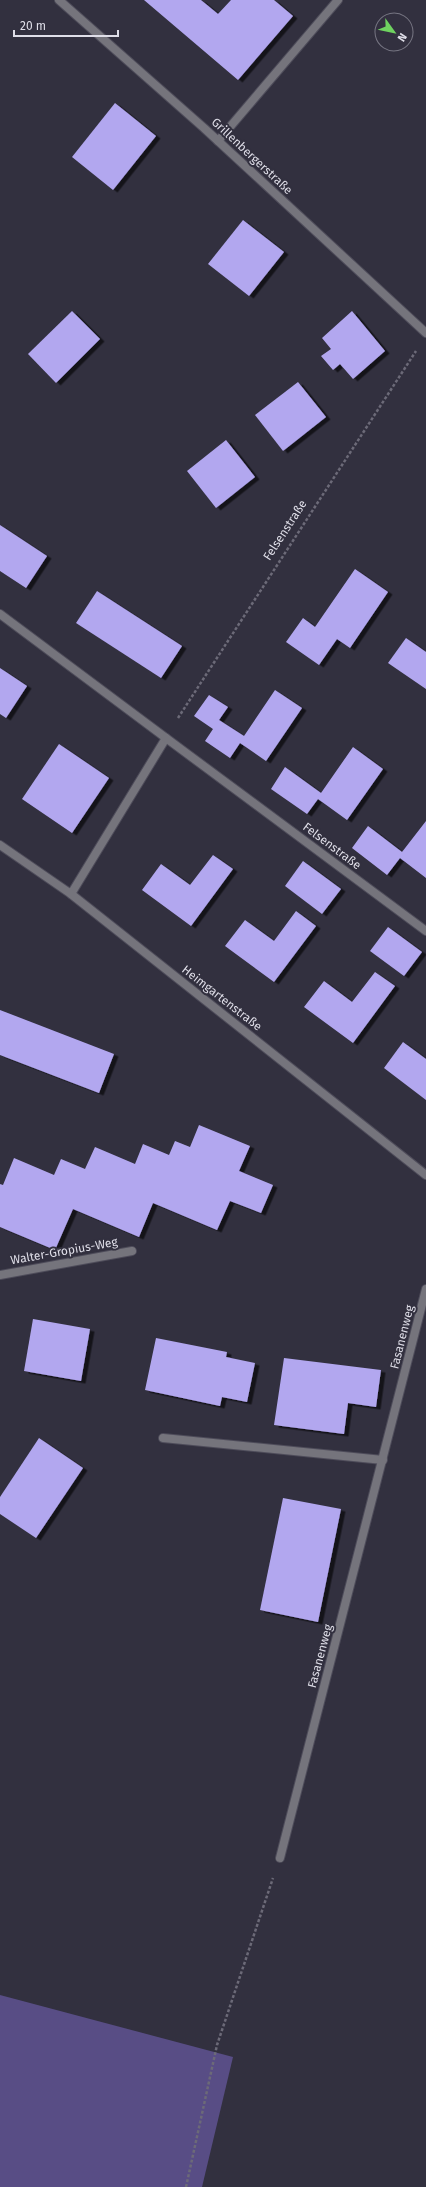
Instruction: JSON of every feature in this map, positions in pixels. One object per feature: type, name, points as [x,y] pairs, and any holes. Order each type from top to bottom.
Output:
[{"type":"street","name":"Grillenbergerstraße","points":[[60,0],[218,141],[426,333]]},
{"type":"street","points":[[218,141],[338,0]]},
{"type":"street","name":"Felsenstraße","points":[[0,614],[426,931]]},
{"type":"street","points":[[71,894],[166,738]]},
{"type":"street","name":"Heimgartenstraße","points":[[0,845],[71,894],[426,1175]]},
{"type":"street","name":"Walter-Gropius-Weg","points":[[0,1275],[132,1251]]},
{"type":"street","name":"Fasanenweg","points":[[280,1858],[426,1289]]},
{"type":"street","points":[[163,1438],[383,1460]]},
{"type":"path","name":"Felsenstraße","points":[[166,738],[417,349]]},
{"type":"path","points":[[186,2187],[217,2045],[280,1858]]},
{"type":"shaded area","points":[[0,1995],[233,2057],[202,2187],[0,2187]]},
{"type":"building","points":[[144,0],[201,0],[218,14],[231,0],[274,0],[293,16],[238,80]]},
{"type":"building","points":[[115,103],[156,136],[113,190],[72,157]]},
{"type":"building","points":[[243,220],[284,252],[249,296],[208,264]]},
{"type":"building","points":[[72,311],[100,339],[56,383],[28,354]]},
{"type":"building","points":[[352,311],[385,351],[353,379],[340,364],[333,370],[321,356],[331,349],[322,338]]},
{"type":"building","points":[[298,382],[326,417],[283,451],[255,415]]},
{"type":"building","points":[[226,440],[255,477],[216,508],[187,471]]},
{"type":"building","points":[[0,525],[47,556],[26,588],[0,571]]},
{"type":"building","points":[[355,569],[388,592],[350,648],[337,639],[319,665],[286,642],[303,618],[315,627]]},
{"type":"building","points":[[97,591],[182,646],[161,678],[76,623]]},
{"type":"building","points":[[406,638],[426,652],[426,689],[388,663]]},
{"type":"building","points":[[0,668],[27,686],[6,718],[0,714]]},
{"type":"building","points":[[275,690],[302,708],[266,761],[240,743],[230,758],[205,741],[213,729],[194,716],[209,695],[228,707],[219,720],[244,736]]},
{"type":"building","points":[[59,744],[109,778],[72,833],[22,799]]},
{"type":"building","points":[[353,747],[383,769],[347,820],[318,799],[307,814],[271,789],[285,767],[321,793]]},
{"type":"building","points":[[426,821],[426,878],[400,858],[387,875],[352,848],[368,826],[402,852]]},
{"type":"building","points":[[213,855],[233,869],[191,926],[142,890],[161,864],[190,885]]},
{"type":"building","points":[[303,861],[341,889],[322,914],[285,886]]},
{"type":"building","points":[[296,911],[316,926],[274,982],[225,946],[245,920],[274,941]]},
{"type":"building","points":[[388,927],[422,952],[404,976],[370,951]]},
{"type":"building","points":[[375,972],[395,986],[353,1043],[304,1007],[324,981],[352,1002]]},
{"type":"building","points":[[0,1010],[114,1054],[99,1093],[0,1055]]},
{"type":"building","points":[[403,1042],[426,1059],[426,1100],[384,1068]]},
{"type":"building","points":[[199,1125],[250,1146],[239,1171],[273,1185],[261,1213],[230,1201],[217,1230],[153,1203],[139,1237],[73,1209],[55,1250],[0,1227],[0,1184],[3,1185],[14,1158],[54,1175],[61,1159],[85,1169],[95,1147],[135,1164],[143,1144],[169,1155],[175,1141],[190,1147]]},
{"type":"building","points":[[33,1319],[90,1329],[81,1381],[24,1371]]},
{"type":"building","points":[[156,1338],[227,1352],[226,1357],[255,1363],[247,1402],[222,1397],[220,1406],[145,1390]]},
{"type":"building","points":[[284,1358],[381,1370],[376,1407],[348,1403],[344,1434],[274,1425]]},
{"type":"building","points":[[39,1438],[83,1468],[36,1538],[0,1514],[0,1497]]},
{"type":"building","points":[[283,1498],[341,1509],[318,1622],[260,1610]]}]
